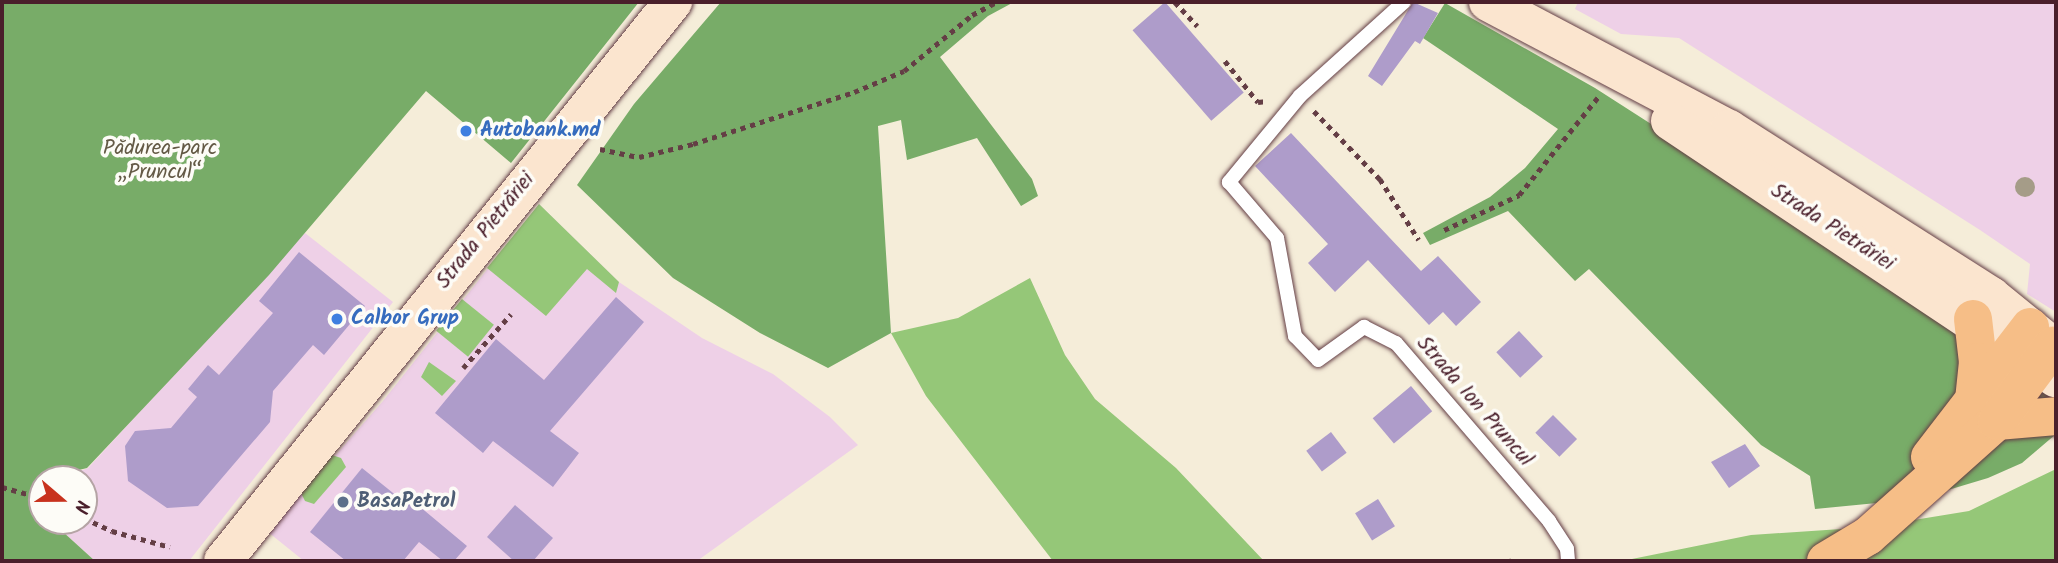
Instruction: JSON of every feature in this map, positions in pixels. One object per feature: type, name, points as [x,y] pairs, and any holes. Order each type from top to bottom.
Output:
[{"type":"highway","points":[[1973,319],[1985,411]]},
{"type":"highway","points":[[1826,561],[1868,536],[2041,352]]},
{"type":"highway","points":[[1985,411],[2056,416]]},
{"type":"street","name":"Strada Pietrăriei","points":[[223,561],[558,140],[673,2]]},
{"type":"street","name":"Strada Pietrăriei","points":[[1488,2],[1614,71],[1729,129],[1991,296],[2041,352]]},
{"type":"street","name":"Strada Pietrăriei","points":[[1614,71],[1651,107],[1710,149],[1973,319],[2041,352]]},
{"type":"lane","name":"Strada Ion Pruncul","points":[[1404,2],[1300,96],[1229,182],[1277,238],[1295,336],[1318,360],[1364,327],[1396,343],[1549,521],[1567,549],[1568,561]]},
{"type":"path","points":[[558,140],[639,157],[693,145],[904,71],[972,15],[996,2]]},
{"type":"path","points":[[1175,2],[1197,26]]},
{"type":"path","points":[[1226,61],[1258,102],[1300,96],[1380,179],[1419,240]]},
{"type":"path","points":[[1444,230],[1519,195],[1588,114],[1614,71]]},
{"type":"path","points":[[463,368],[511,314]]},
{"type":"path","points":[[2,487],[28,494]]},
{"type":"path","points":[[98,524],[112,531],[170,547]]},
{"type":"shaded area","points":[[1578,2],[2056,2],[2056,312],[2027,294],[2030,264],[1980,230],[1679,38],[1621,34],[1575,9]]},
{"type":"shaded area","points":[[539,204],[619,282],[702,338],[773,374],[830,417],[858,445],[697,561],[304,561],[268,532],[383,401]]},
{"type":"shaded area","points":[[305,233],[393,302],[189,561],[95,561],[66,535],[98,535],[98,465],[91,465]]},
{"type":"green space","name":"Pădurea-parc „Pruncul“","points":[[2,2],[639,2],[511,163],[426,91],[269,275],[90,465],[28,465],[28,535],[66,535],[95,561],[2,561]]},
{"type":"green space","points":[[721,2],[1014,2],[988,16],[940,57],[1032,179],[1038,196],[1021,206],[977,138],[907,160],[901,120],[878,126],[891,333],[828,368],[760,333],[673,278],[577,185],[634,104]]},
{"type":"green space","points":[[1445,3],[1595,88],[2056,384],[2056,434],[2022,463],[1988,478],[1918,499],[1815,509],[1810,476],[1761,445],[1589,269],[1575,281],[1508,211],[1430,245],[1423,233],[1490,197],[1525,168],[1558,129],[1423,38]]},
{"type":"green space","points":[[539,204],[619,282],[616,293],[587,269],[546,316],[487,268]]},
{"type":"green space","points":[[1030,278],[1065,355],[1095,399],[1176,468],[1264,561],[1053,561],[926,396],[891,333],[958,318]]},
{"type":"green space","points":[[462,299],[494,325],[468,357],[436,331]]},
{"type":"green space","points":[[429,362],[456,381],[442,396],[421,377]]},
{"type":"green space","points":[[332,455],[341,458],[346,467],[314,504],[305,501],[301,493]]},
{"type":"green space","points":[[2056,469],[2056,561],[1622,561],[1751,535],[1871,527],[1969,511]]},
{"type":"building","points":[[1165,2],[1244,93],[1211,121],[1133,30]]},
{"type":"building","points":[[1413,2],[1438,13],[1420,44],[1415,41],[1382,86],[1368,76]]},
{"type":"building","points":[[1291,133],[1421,271],[1438,256],[1481,302],[1456,326],[1443,312],[1429,325],[1368,260],[1335,292],[1308,263],[1328,244],[1255,166]]},
{"type":"building","points":[[299,252],[365,306],[324,355],[313,345],[273,391],[270,422],[198,506],[167,508],[128,481],[125,446],[135,431],[171,428],[197,397],[188,389],[208,365],[219,375],[273,313],[259,301]]},
{"type":"building","points":[[616,297],[644,322],[550,431],[579,453],[553,487],[493,441],[483,453],[435,413],[496,339],[544,380]]},
{"type":"building","points":[[1519,331],[1543,357],[1520,378],[1496,352]]},
{"type":"building","points":[[1411,386],[1432,411],[1394,443],[1373,418]]},
{"type":"building","points":[[1553,415],[1577,439],[1559,457],[1535,433]]},
{"type":"building","points":[[1331,432],[1347,453],[1322,471],[1306,451]]},
{"type":"building","points":[[1745,444],[1760,466],[1729,488],[1711,462]]},
{"type":"building","points":[[362,468],[403,501],[407,496],[467,546],[454,561],[443,561],[419,542],[403,561],[346,561],[310,532]]},
{"type":"building","points":[[1378,499],[1395,526],[1372,540],[1355,513]]},
{"type":"building","points":[[515,505],[553,538],[533,561],[514,561],[487,537]]},
{"type":"place","name":"Autobank.md","points":[[466,131]]},
{"type":"place","name":"Calbor Grup","points":[[337,319]]},
{"type":"place","name":"BasaPetrol","points":[[343,502]]}]
